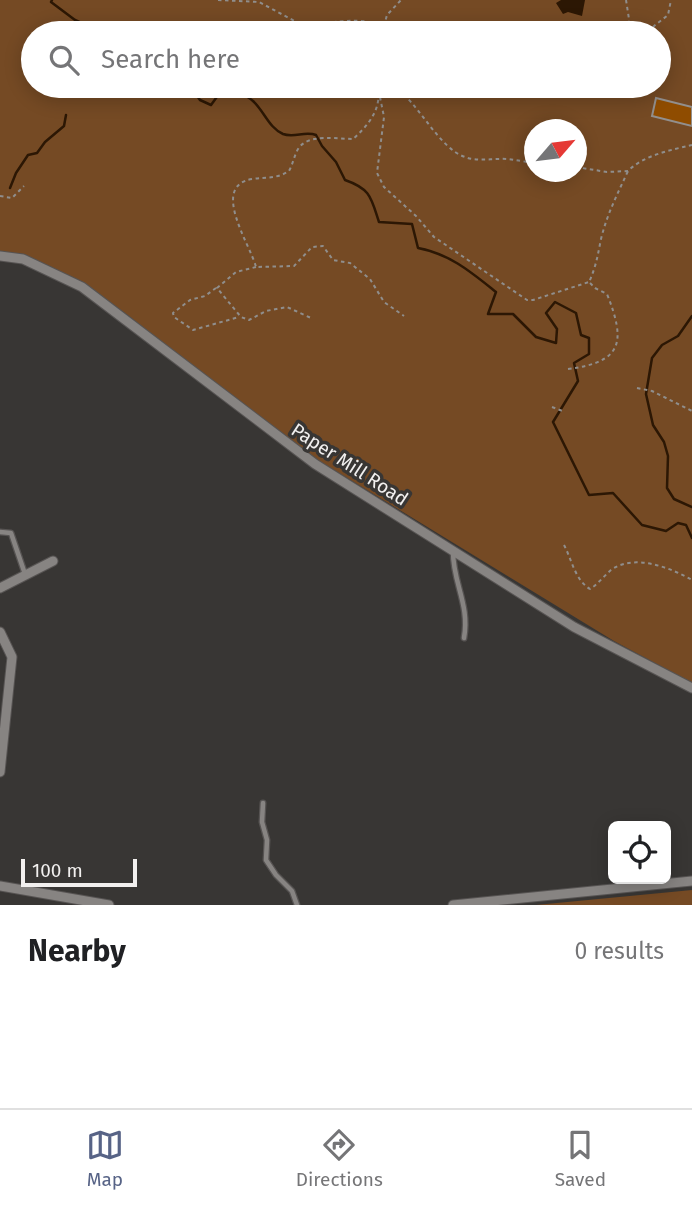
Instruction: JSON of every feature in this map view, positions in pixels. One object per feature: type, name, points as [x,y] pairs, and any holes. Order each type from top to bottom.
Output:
[{"type":"street","name":"Paper Mill Road","points":[[0,256],[23,259],[82,288],[293,449],[575,627],[692,688]]},
{"type":"street","points":[[0,588],[53,561]]},
{"type":"street","points":[[0,632],[12,657],[0,772]]},
{"type":"street","points":[[453,905],[692,881]]},
{"type":"street","points":[[0,886],[109,905]]},
{"type":"lane","points":[[0,532],[11,533],[26,575]]},
{"type":"lane","points":[[453,551],[454,568],[466,615],[464,638]]},
{"type":"lane","points":[[262,803],[262,822],[267,840],[266,860],[292,891],[297,905]]},
{"type":"path","points":[[218,0],[259,2],[295,21]]},
{"type":"path","points":[[386,21],[387,15],[401,0]]},
{"type":"path","points":[[626,0],[629,21]]},
{"type":"path","points":[[660,21],[668,15],[671,0]]},
{"type":"path","points":[[256,267],[234,211],[232,195],[235,188],[251,179],[282,176],[292,166],[299,148],[312,139],[353,139],[371,119],[379,98]]},
{"type":"path","points":[[380,98],[384,117],[377,173],[390,195],[416,216],[434,237],[527,300],[589,282],[597,265],[601,238],[614,198],[628,171],[651,157],[692,145]]},
{"type":"path","points":[[408,98],[462,157],[474,160],[524,161]]},
{"type":"path","points":[[587,169],[607,172],[628,171]]},
{"type":"path","points":[[0,195],[12,198],[24,186]]},
{"type":"path","points":[[240,317],[193,330],[174,317],[173,313],[190,300],[205,296],[236,272],[256,267],[294,266],[312,247],[323,246],[333,260],[350,263],[370,279],[384,302],[404,316]]},
{"type":"path","points":[[568,369],[590,366],[608,358],[617,342],[616,317],[607,294],[589,282]]},
{"type":"path","points":[[216,288],[240,317],[249,320],[266,311],[287,307],[311,318]]},
{"type":"path","points":[[637,388],[652,391],[692,411]]},
{"type":"path","points":[[552,407],[565,412]]},
{"type":"path","points":[[564,545],[577,576],[590,589],[613,569],[627,563],[664,565],[692,580]]},
{"type":"shaded area","points":[[0,0],[692,0],[692,683],[614,641],[308,454],[234,401],[129,316],[82,283],[0,252]]},
{"type":"shaded area","points":[[561,0],[585,0],[582,16],[568,12],[563,14],[556,3]]},
{"type":"shaded area","points":[[692,890],[692,905],[536,905]]},
{"type":"building","points":[[656,98],[692,107],[692,126],[652,116]]},
{"type":"waterway","points":[[52,0],[51,2],[77,21]]},
{"type":"waterway","points":[[199,98],[211,105],[216,98]]},
{"type":"waterway","points":[[248,98],[270,124],[283,134],[316,135],[336,162],[345,180],[369,195],[379,222],[412,224],[418,248],[450,259],[496,292],[488,314],[513,314],[536,337],[556,343],[557,329],[546,313],[555,302],[576,313],[581,335],[589,338],[589,354],[574,363],[578,381],[553,422],[589,495],[613,493],[642,525],[666,531],[678,523],[686,525],[692,538]]},
{"type":"waterway","points":[[10,188],[28,155],[37,153],[45,142],[64,126],[66,115]]},
{"type":"waterway","points":[[692,316],[678,336],[662,345],[652,358],[646,394],[653,425],[664,442],[668,456],[667,488],[674,499],[692,507]]}]
